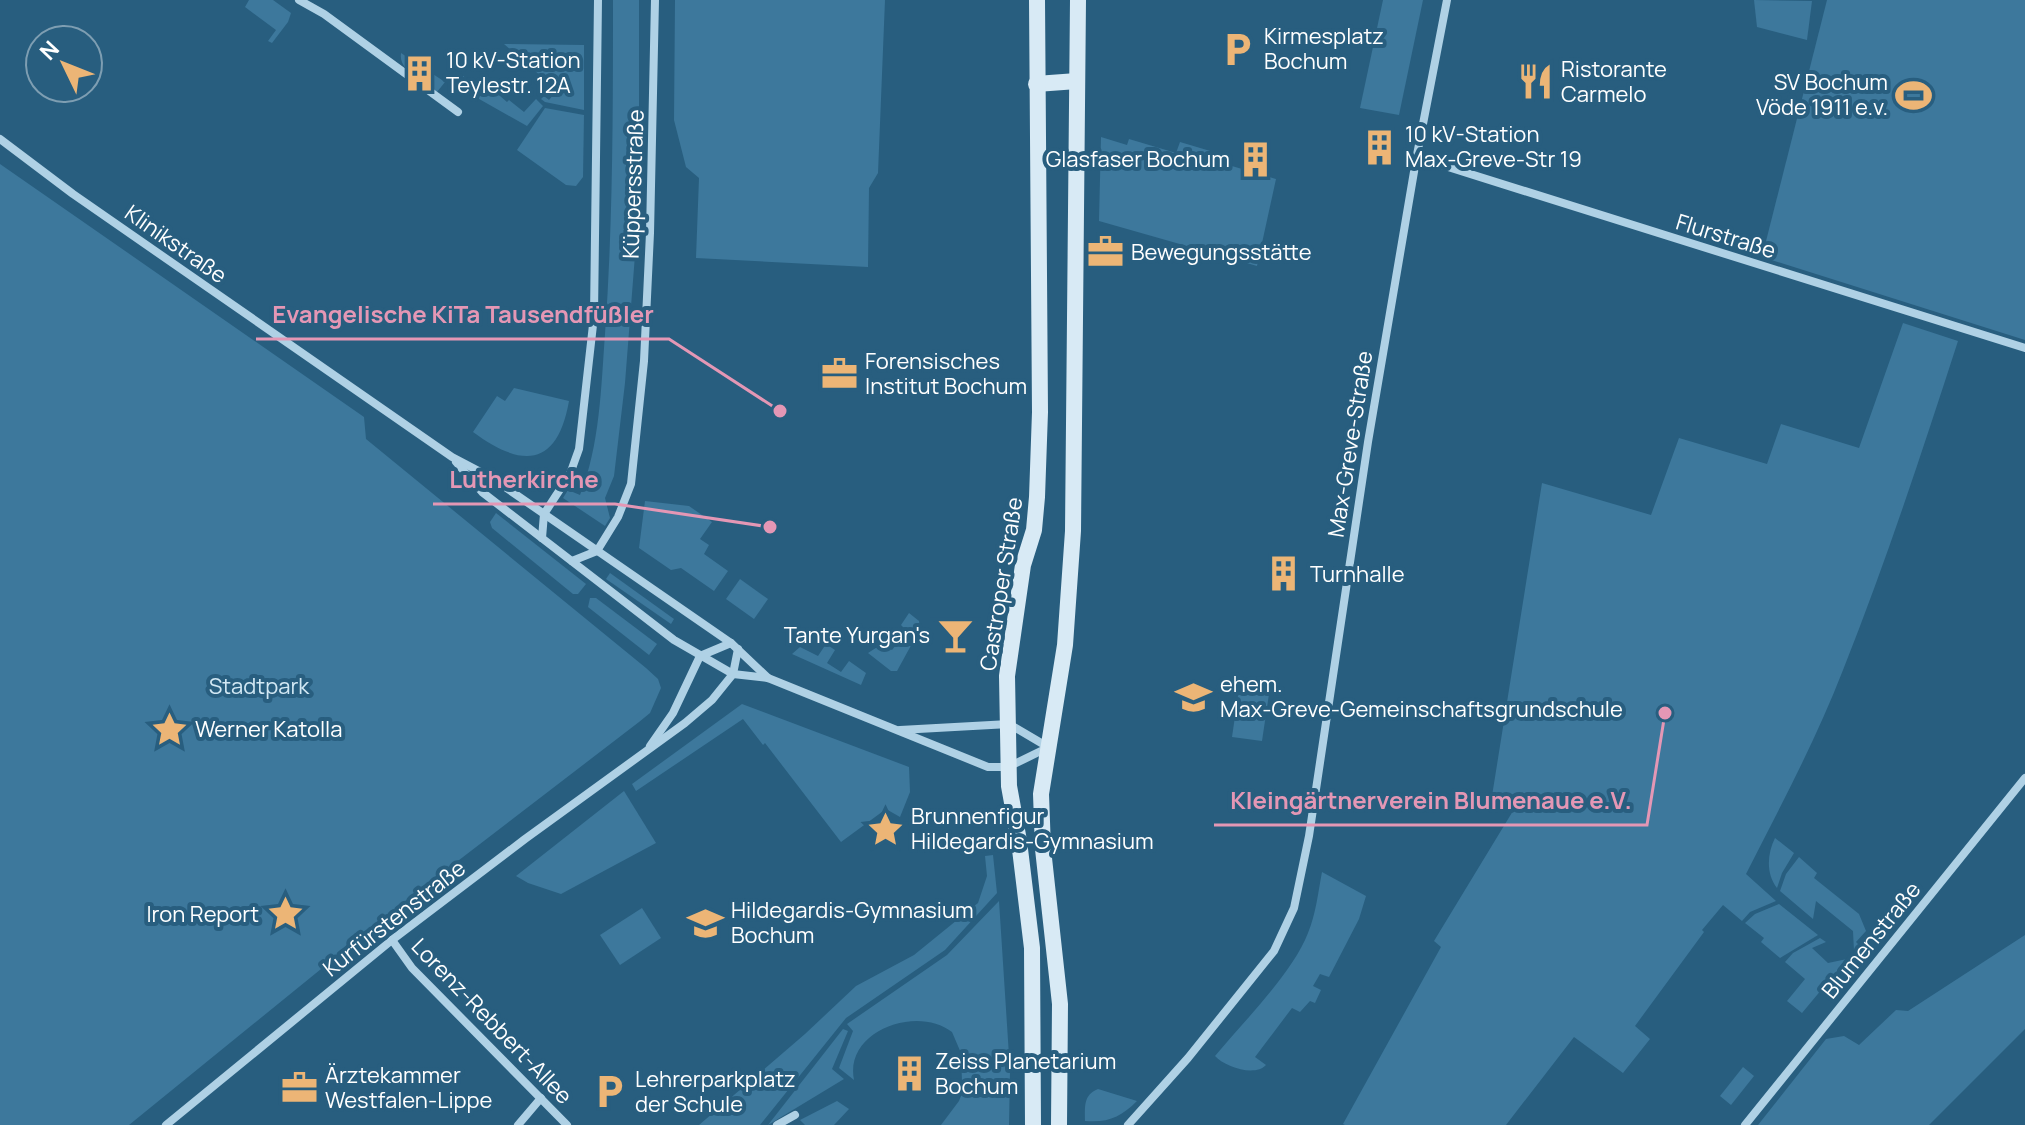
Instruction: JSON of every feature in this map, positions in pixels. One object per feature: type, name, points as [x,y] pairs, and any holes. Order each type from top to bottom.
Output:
[{"type":"main road","name":"Castroper Straße","points":[[1033,1125],[1032,948],[1019,841],[1010,796],[1007,676],[1023,565],[1034,530],[1037,497],[1040,412],[1037,0]]},
{"type":"main road","points":[[1059,1125],[1060,1004],[1045,872],[1041,794],[1065,645],[1073,531],[1078,0]]},
{"type":"main road","points":[[1036,84],[1077,81]]},
{"type":"street","points":[[299,0],[324,14],[458,112]]},
{"type":"street","name":"Küppersstraße","points":[[544,514],[570,474],[579,449],[594,316],[598,0]]},
{"type":"street","name":"Küppersstraße","points":[[597,551],[618,517],[631,484],[644,361],[655,0]]},
{"type":"street","name":"Max-Greve-Straße","points":[[1128,1125],[1188,1058],[1274,951],[1294,908],[1309,836],[1368,442],[1447,0]]},
{"type":"street","name":"Klinikstraße","points":[[0,139],[73,194],[452,457],[492,478],[734,646],[768,678]]},
{"type":"street","name":"Flurstraße","points":[[1416,160],[1432,162],[2025,348]]},
{"type":"street","name":"Klinikstraße","points":[[452,457],[482,492],[674,640],[700,656],[733,674],[768,678],[988,767],[1008,767]]},
{"type":"street","points":[[542,538],[544,514]]},
{"type":"street","points":[[572,561],[597,551]]},
{"type":"street","points":[[700,656],[734,646],[733,674]]},
{"type":"street","name":"Kurfürstenstraße","points":[[650,746],[673,713],[700,656]]},
{"type":"street","name":"Kurfürstenstraße","points":[[166,1125],[392,940],[650,746],[664,739],[712,700],[733,674]]},
{"type":"street","points":[[1009,724],[1048,747]]},
{"type":"street","name":"Klinikstraße","points":[[895,730],[1009,724]]},
{"type":"street","points":[[1008,767],[1048,747]]},
{"type":"street","name":"Blumenstraße","points":[[1745,1125],[2025,778]]},
{"type":"street","name":"Lorenz-Rebbert-Allee","points":[[392,940],[412,968],[567,1125]]},
{"type":"street","points":[[518,1125],[541,1098]]},
{"type":"street","points":[[777,1125],[795,1115]]},
{"type":"green space","points":[[249,0],[273,0],[291,13],[272,43],[268,41],[276,30],[245,7]]},
{"type":"green space","points":[[613,0],[639,0],[639,204],[625,383],[614,476],[605,498],[610,518],[605,526],[563,498],[568,490],[580,495],[592,456],[601,395],[611,209]]},
{"type":"green space","points":[[675,0],[885,0],[878,173],[869,188],[868,267],[696,258],[699,178],[686,167],[674,120]]},
{"type":"green space","points":[[1383,0],[1423,0],[1399,115],[1360,108]]},
{"type":"green space","points":[[1754,0],[1812,1],[1807,40],[1757,27]]},
{"type":"green space","name":"SV Bochum Vöde 1911 e.v.","points":[[1827,0],[2025,0],[2025,340],[1762,257]]},
{"type":"green space","points":[[504,44],[584,45],[584,110],[541,99],[544,96],[549,100],[557,90]]},
{"type":"green space","points":[[401,53],[445,82],[437,92],[408,71]]},
{"type":"green space","points":[[463,76],[473,84],[476,81],[490,93],[493,90],[524,112],[536,99],[543,106],[527,126],[458,87]]},
{"type":"green space","points":[[545,108],[584,115],[583,177],[576,186],[566,185],[517,150]]},
{"type":"green space","points":[[1101,137],[1127,145],[1129,139],[1176,153],[1180,142],[1227,156],[1225,164],[1276,179],[1257,266],[1099,221]]},
{"type":"green space","name":"Stadtpark","points":[[0,164],[364,417],[366,439],[646,668],[658,679],[661,688],[650,713],[390,913],[129,1125],[0,1125]]},
{"type":"green space","points":[[1903,323],[1958,341],[1889,548],[1843,670],[1809,748],[1746,874],[1776,901],[1750,912],[1742,921],[1723,905],[1635,1026],[1650,1039],[1623,1073],[1574,1037],[1506,1125],[1343,1124],[1441,947],[1434,941],[1516,806],[1492,796],[1542,483],[1651,515],[1679,438],[1767,464],[1781,424],[1859,448]]},
{"type":"green space","points":[[514,388],[569,401],[556,439],[546,450],[535,455],[507,452],[473,432],[497,396],[505,401]]},
{"type":"green space","points":[[645,501],[689,506],[712,522],[700,539],[709,545],[704,554],[728,571],[714,591],[681,568],[671,570],[639,548]]},
{"type":"green space","points":[[496,513],[586,584],[578,594],[573,594],[492,528],[490,522]]},
{"type":"green space","points":[[610,573],[674,619],[671,624],[606,579]]},
{"type":"green space","points":[[740,579],[768,599],[754,619],[726,599]]},
{"type":"green space","points":[[590,598],[596,598],[657,644],[649,655],[588,607]]},
{"type":"green space","points":[[909,613],[919,621],[920,629],[897,671],[891,671],[868,653],[882,644],[892,650],[907,631],[901,625]]},
{"type":"green space","points":[[826,644],[835,650],[827,663],[841,672],[849,661],[866,673],[861,685],[792,654],[800,647],[818,656]]},
{"type":"green space","points":[[1239,689],[1269,694],[1262,741],[1232,737]]},
{"type":"green space","points":[[742,704],[909,767],[910,792],[900,817],[886,809],[841,842],[743,719],[636,791],[632,784]]},
{"type":"green space","points":[[624,791],[656,843],[561,894],[516,876]]},
{"type":"green space","points":[[1775,838],[1794,853],[1777,888],[1769,864]]},
{"type":"green space","points":[[993,855],[997,893],[945,950],[846,1018],[760,1125],[699,1125],[856,986],[914,955],[978,903],[987,876],[985,856]]},
{"type":"green space","points":[[1799,857],[1817,873],[1814,878],[1859,914],[1866,931],[1856,942],[1859,945],[1854,951],[1853,931],[1816,901],[1813,919],[1780,891],[1786,874]]},
{"type":"green space","points":[[1322,872],[1366,896],[1359,919],[1329,977],[1320,974],[1313,986],[1321,990],[1315,1003],[1310,1001],[1300,1012],[1292,1008],[1255,1057],[1266,1065],[1261,1069],[1248,1070],[1226,1064],[1215,1056],[1279,981],[1301,949],[1313,918]]},
{"type":"green space","points":[[999,901],[1010,1071],[1009,1125],[941,1125],[959,1101],[966,1083],[962,1082],[961,1053],[952,1032],[938,1024],[921,1021],[886,1027],[860,1048],[854,1062],[854,1080],[839,1068],[853,1031],[847,1024],[947,955]]},
{"type":"green space","points":[[1779,904],[1818,935],[1780,958],[1761,942],[1764,938],[1745,923],[1755,914]]},
{"type":"green space","points":[[642,908],[661,938],[620,965],[600,935]]},
{"type":"green space","points":[[2025,935],[2025,1029],[1929,1125],[1758,1125],[1826,1039],[1844,1036],[1859,1045],[1896,1010],[1908,1011]]},
{"type":"green space","points":[[1820,938],[1826,942],[1812,948],[1828,963],[1847,959],[1802,1013],[1787,1001],[1805,979],[1785,962],[1793,953]]},
{"type":"green space","points":[[843,1029],[848,1031],[832,1069],[844,1079],[768,1125]]},
{"type":"green space","points":[[1743,1067],[1754,1076],[1731,1105],[1720,1096]]},
{"type":"green space","points":[[1098,1089],[1137,1101],[1114,1118],[1085,1121],[1087,1098]]},
{"type":"green space","points":[[837,1101],[849,1109],[834,1125],[805,1125],[800,1120]]},
{"type":"place","name":"Kirmesplatz Bochum","points":[[1238,49]]},
{"type":"place","name":"10 kV-Station Teylestr. 12A","points":[[420,73]]},
{"type":"place","name":"Ristorante Carmelo","points":[[1535,82]]},
{"type":"place","name":"SV Bochum Vöde 1911 e.v.","points":[[1914,95]]},
{"type":"place","name":"10 kV-Station Max-Greve-Str 19","points":[[1379,147]]},
{"type":"place","name":"Glasfaser Bochum","points":[[1256,159]]},
{"type":"place","name":"Bewegungsstätte","points":[[1105,252]]},
{"type":"place","name":"Forensisches Institut Bochum","points":[[839,374]]},
{"type":"place","name":"Evangelische KiTa Tausendfüßler","points":[[780,411]]},
{"type":"place","name":"Lutherkirche","points":[[770,527]]},
{"type":"place","name":"Turnhalle","points":[[1284,574]]},
{"type":"place","name":"Tante Yurgan's","points":[[956,635]]},
{"type":"place","name":"ehem. Max-Greve-Gemeinschaftsgrundschule","points":[[1194,697]]},
{"type":"place","name":"Kleingärtnerverein Blumenaue e.V.","points":[[1665,713]]},
{"type":"place","name":"Werner Katolla","points":[[169,729]]},
{"type":"place","name":"Brunnenfigur Hildegardis-Gymnasium","points":[[885,829]]},
{"type":"place","name":"Iron Report","points":[[285,914]]},
{"type":"place","name":"Hildegardis-Gymnasium Bochum","points":[[705,923]]},
{"type":"place","name":"Zeiss Planetarium Bochum","points":[[909,1074]]},
{"type":"place","name":"Ärztekammer Westfalen-Lippe","points":[[299,1088]]},
{"type":"place","name":"Lehrerparkplatz der Schule","points":[[609,1092]]}]
